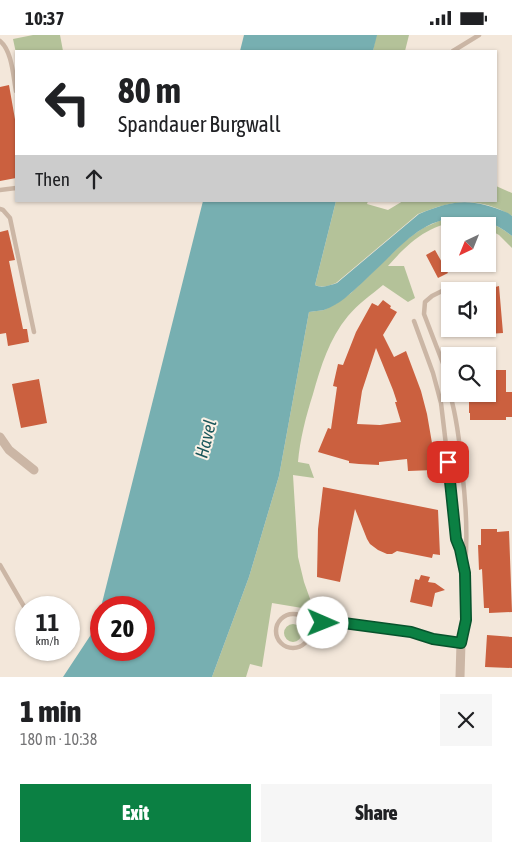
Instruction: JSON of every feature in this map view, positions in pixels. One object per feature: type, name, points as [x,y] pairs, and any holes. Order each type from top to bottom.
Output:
[{"type":"street","points":[[0,437],[8,450],[34,471]]},
{"type":"street","points":[[460,677],[461,643],[466,620],[465,573]]},
{"type":"lane","points":[[455,50],[479,35]]},
{"type":"lane","points":[[0,41],[9,53],[15,86]]},
{"type":"lane","points":[[0,190],[15,187]]},
{"type":"lane","points":[[0,209],[10,217],[34,332]]},
{"type":"lane","points":[[441,292],[425,302],[424,315],[441,358]]},
{"type":"lane","points":[[414,321],[433,373],[441,403],[456,539],[465,573]]},
{"type":"lane","points":[[452,402],[459,439],[466,505],[467,545],[465,573]]},
{"type":"lane","points":[[0,565],[18,596]]},
{"type":"lane","points":[[289,614],[301,616],[309,624],[311,629],[308,641],[300,648],[290,649],[281,644],[277,639],[276,627],[283,617],[289,614]]},
{"type":"lane","points":[[309,624],[336,622],[411,632],[433,639],[461,643]]},
{"type":"green space","points":[[33,35],[60,35],[63,50],[15,50],[13,39]]},
{"type":"green space","points":[[376,35],[409,35],[405,50],[373,50]]},
{"type":"green space","points":[[497,186],[512,193],[512,216],[488,205],[466,202],[497,202]]},
{"type":"green space","points":[[336,202],[368,202],[367,204],[388,210],[401,202],[466,202],[454,203],[418,214],[336,283],[326,286],[315,285]]},
{"type":"green space","points":[[441,221],[441,225],[423,234],[388,266],[404,266],[415,298],[408,302],[383,285],[356,307],[341,325],[323,363],[308,411],[298,462],[309,464],[314,478],[293,475],[298,557],[314,610],[272,603],[262,667],[250,664],[246,677],[212,677],[249,577],[279,476],[309,312],[324,310],[337,303],[351,293],[406,240],[423,228]]},
{"type":"green space","points":[[496,226],[512,236],[512,248],[496,233]]},
{"type":"green space","points":[[293,624],[299,627],[302,633],[299,639],[293,642],[287,639],[284,633],[287,627]]},
{"type":"water","points":[[244,35],[377,35],[373,50],[240,50]]},
{"type":"water","name":"Havel","points":[[203,202],[336,202],[315,285],[320,287],[337,283],[419,214],[431,209],[464,202],[496,208],[512,216],[512,236],[496,226],[496,217],[441,217],[441,221],[422,229],[408,239],[340,302],[324,310],[309,312],[279,476],[249,577],[212,677],[63,677],[74,661],[80,661],[80,651],[90,636],[90,661],[155,661],[155,596],[104,596]]},
{"type":"building","points":[[9,85],[15,119],[15,178],[0,181],[0,87]]},
{"type":"building","points":[[8,230],[15,260],[9,261],[23,329],[27,329],[29,342],[8,346],[6,333],[0,334],[0,232]]},
{"type":"building","points":[[435,250],[441,261],[441,273],[448,273],[438,278],[426,255]]},
{"type":"building","points":[[499,286],[503,333],[496,333],[496,287]]},
{"type":"building","points":[[383,300],[391,306],[390,308],[397,312],[383,335],[394,357],[406,351],[421,391],[432,443],[434,443],[436,467],[433,467],[434,470],[408,471],[407,459],[379,462],[379,465],[359,464],[349,463],[349,461],[318,452],[328,428],[331,429],[337,387],[333,386],[338,364],[343,365],[356,332],[372,303],[378,306]],"holes":[[[376,348],[393,390],[401,422],[380,425],[357,424],[362,391]]]},
{"type":"building","points":[[496,370],[506,370],[506,392],[512,392],[512,417],[506,417],[506,420],[470,420],[469,402],[496,402]]},
{"type":"building","points":[[39,379],[47,423],[21,428],[12,384]]},
{"type":"building","points":[[323,487],[438,510],[440,555],[433,554],[432,558],[397,551],[387,554],[378,550],[367,539],[355,509],[340,582],[317,577],[318,529]]},
{"type":"building","points":[[481,529],[497,529],[497,532],[509,531],[512,612],[489,613],[489,608],[484,608],[482,569],[479,570],[478,545],[481,545]]},
{"type":"building","points":[[421,575],[430,577],[428,582],[435,583],[445,590],[435,593],[432,607],[410,602],[415,579],[419,580]]},
{"type":"building","points":[[487,635],[512,637],[512,668],[485,667]]},
{"type":"route","points":[[323,623],[336,622],[411,632],[433,639],[461,643],[466,620],[465,573],[456,539],[448,462]]}]
